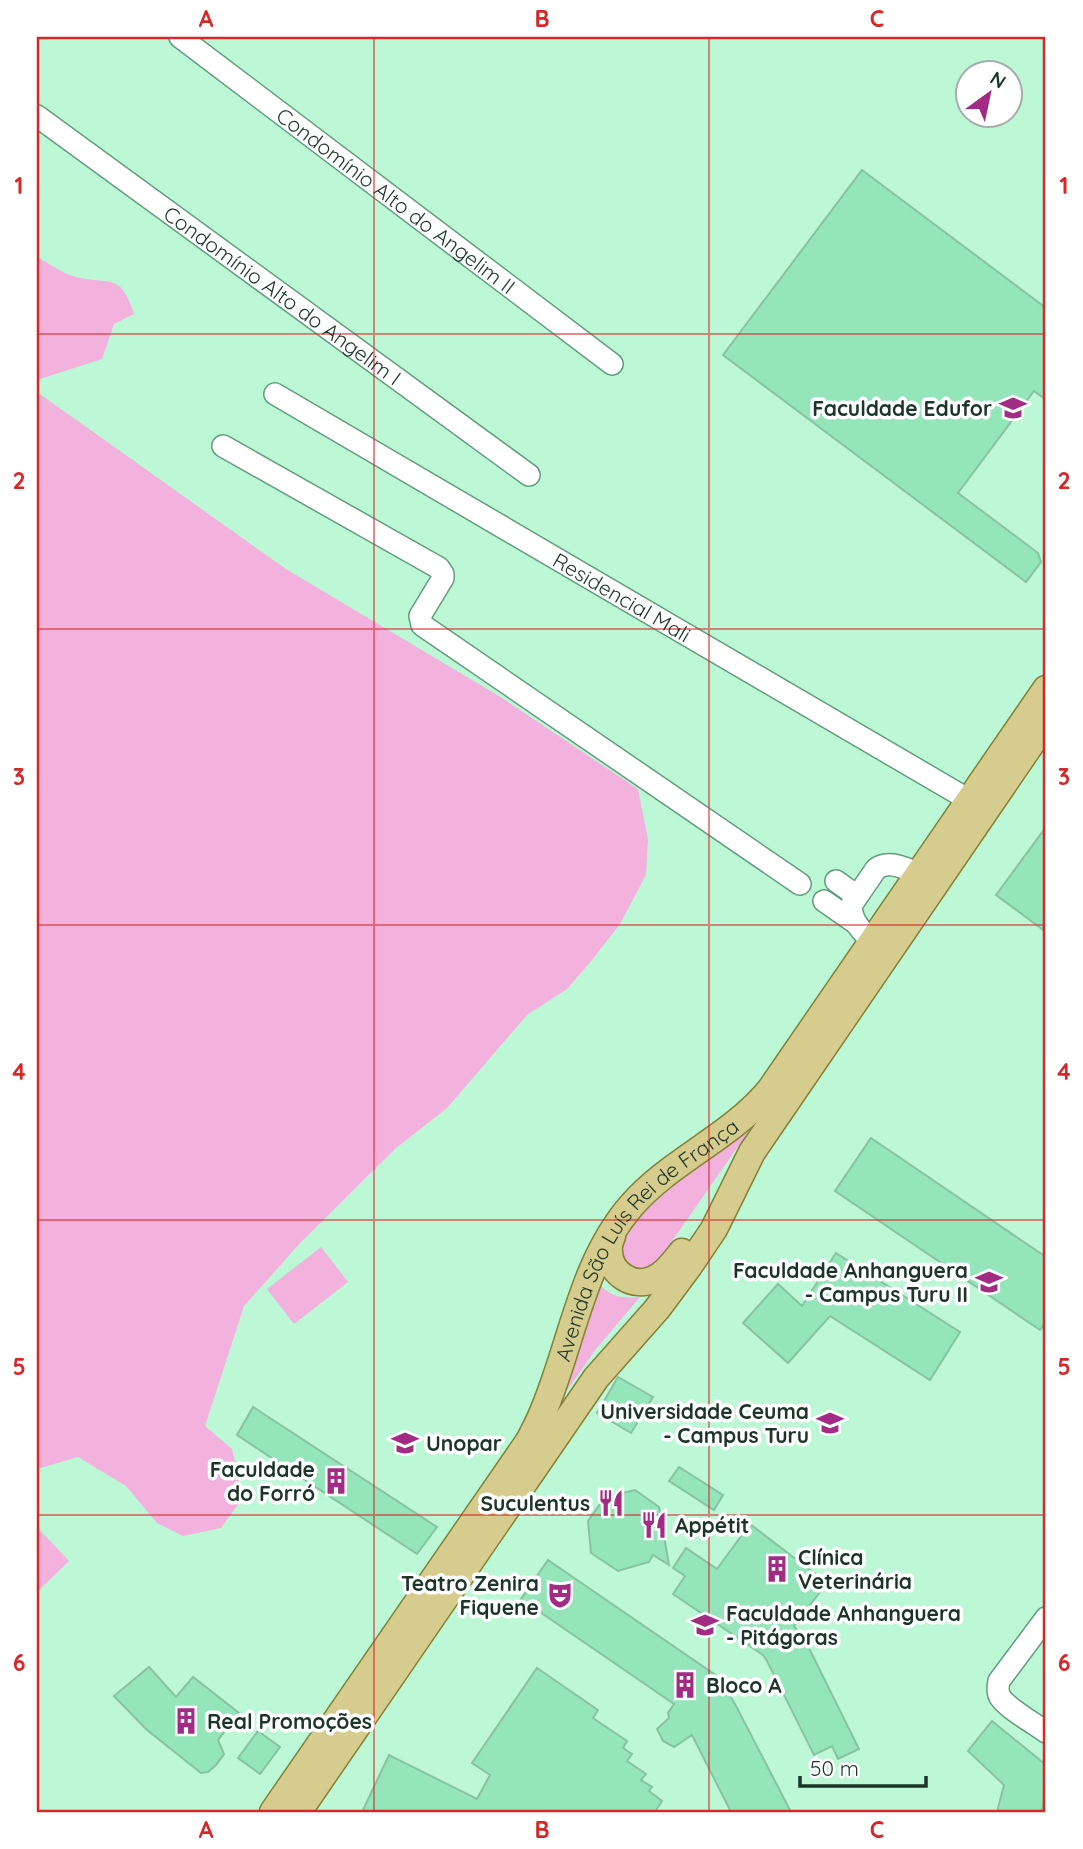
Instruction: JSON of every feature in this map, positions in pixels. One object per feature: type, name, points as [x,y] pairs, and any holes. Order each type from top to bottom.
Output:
[{"type":"main road","name":"Avenida São Luís Rei de França","points":[[273,1812],[529,1441],[543,1411],[588,1281],[613,1231],[631,1207],[654,1184],[730,1129],[770,1090],[864,933],[919,873],[1046,688]]},
{"type":"main road","name":"Avenida São Luís Rei de França","points":[[298,1812],[596,1378],[657,1309],[689,1266],[714,1228],[752,1152],[1046,722]]},
{"type":"main road","points":[[613,1231],[609,1254],[615,1269],[635,1282],[653,1280],[668,1269],[737,1181]]},
{"type":"street","name":"Condomínio Alto do Angelim II","points":[[180,37],[612,364]]},
{"type":"street","name":"Condomínio Alto do Angelim I","points":[[37,117],[529,475]]},
{"type":"street","name":"Residencial Mali","points":[[275,394],[969,800]]},
{"type":"street","points":[[223,446],[439,568],[443,578],[420,616],[422,625],[800,884]]},
{"type":"street","points":[[864,933],[850,909],[881,865],[919,873]]},
{"type":"street","points":[[836,881],[857,896]]},
{"type":"street","points":[[824,901],[864,933]]},
{"type":"street","points":[[1046,1618],[999,1681],[998,1690],[1000,1697],[1008,1705],[1046,1732]]},
{"type":"shaded area","points":[[37,257],[71,276],[106,281],[119,286],[134,314],[114,324],[102,359],[37,380]]},
{"type":"shaded area","points":[[37,392],[286,569],[499,696],[638,789],[648,839],[646,875],[620,924],[567,989],[527,1015],[447,1108],[396,1148],[301,1242],[244,1306],[205,1426],[232,1449],[243,1498],[221,1528],[183,1536],[157,1523],[126,1486],[78,1457],[37,1469]]},
{"type":"shaded area","points":[[748,1129],[658,1261],[643,1270],[626,1265],[619,1245],[642,1211],[694,1166]]},
{"type":"shaded area","points":[[321,1247],[348,1282],[294,1324],[267,1289]]},
{"type":"shaded area","points":[[596,1280],[615,1295],[640,1297],[596,1349],[549,1416]]},
{"type":"shaded area","points":[[37,1527],[69,1561],[37,1592]]},
{"type":"building","points":[[862,170],[1046,308],[1046,400],[1034,391],[958,493],[1038,553],[1041,562],[1026,582],[723,355]]},
{"type":"building","points":[[1046,827],[1046,932],[996,895]]},
{"type":"building","points":[[871,1138],[1046,1257],[1046,1322],[1040,1330],[835,1191]]},
{"type":"building","points":[[836,1253],[960,1332],[930,1380],[830,1316],[788,1363],[743,1323],[778,1284],[802,1306]]},
{"type":"building","points":[[618,1377],[653,1397],[631,1433],[597,1413]]},
{"type":"building","name":"Faculdade do Forró","points":[[253,1407],[437,1527],[417,1554],[237,1435]]},
{"type":"building","points":[[679,1467],[723,1495],[714,1510],[669,1481]]},
{"type":"building","points":[[635,1490],[659,1507],[669,1565],[653,1555],[649,1562],[618,1571],[591,1553],[588,1521],[605,1497]]},
{"type":"building","points":[[750,1524],[827,1583],[794,1626],[805,1640],[859,1749],[838,1759],[832,1746],[814,1755],[763,1655],[673,1594],[685,1576],[673,1568],[686,1548],[717,1569]]},
{"type":"building","name":"Bloco A","points":[[548,1560],[717,1676],[735,1704],[791,1812],[731,1812],[692,1735],[674,1747],[663,1741],[657,1729],[669,1718],[668,1713],[674,1704],[521,1599]]},
{"type":"building","name":"Real Promoções","points":[[149,1667],[176,1697],[193,1677],[239,1713],[218,1740],[224,1754],[208,1772],[201,1773],[147,1730],[114,1696]]},
{"type":"building","points":[[537,1668],[598,1710],[593,1718],[627,1741],[623,1748],[632,1754],[627,1761],[646,1774],[641,1780],[652,1787],[649,1791],[662,1801],[655,1812],[362,1812],[389,1755],[477,1799],[490,1775],[472,1763]]},
{"type":"building","points":[[992,1721],[1046,1765],[1046,1795],[1041,1812],[997,1812],[1004,1785],[968,1751]]},
{"type":"building","name":"Real Promoções","points":[[258,1731],[280,1747],[260,1774],[238,1758]]},
{"type":"place","name":"Faculdade Edufor","points":[[1013,408]]},
{"type":"place","name":"Faculdade Anhanguera - Campus Turu II","points":[[989,1282]]},
{"type":"place","name":"Universidade Ceuma - Campus Turu","points":[[830,1423]]},
{"type":"place","name":"Unopar","points":[[405,1443]]},
{"type":"place","name":"Faculdade do Forró","points":[[336,1481]]},
{"type":"place","name":"Suculentus","points":[[611,1503]]},
{"type":"place","name":"Appétit","points":[[654,1525]]},
{"type":"place","name":"Clínica Veterinária","points":[[777,1569]]},
{"type":"place","name":"Teatro Zenira Fiquene","points":[[560,1595]]},
{"type":"place","name":"Faculdade Anhanguera - Pitágoras","points":[[705,1625]]},
{"type":"place","name":"Bloco A","points":[[685,1685]]},
{"type":"place","name":"Real Promoções","points":[[186,1721]]}]
